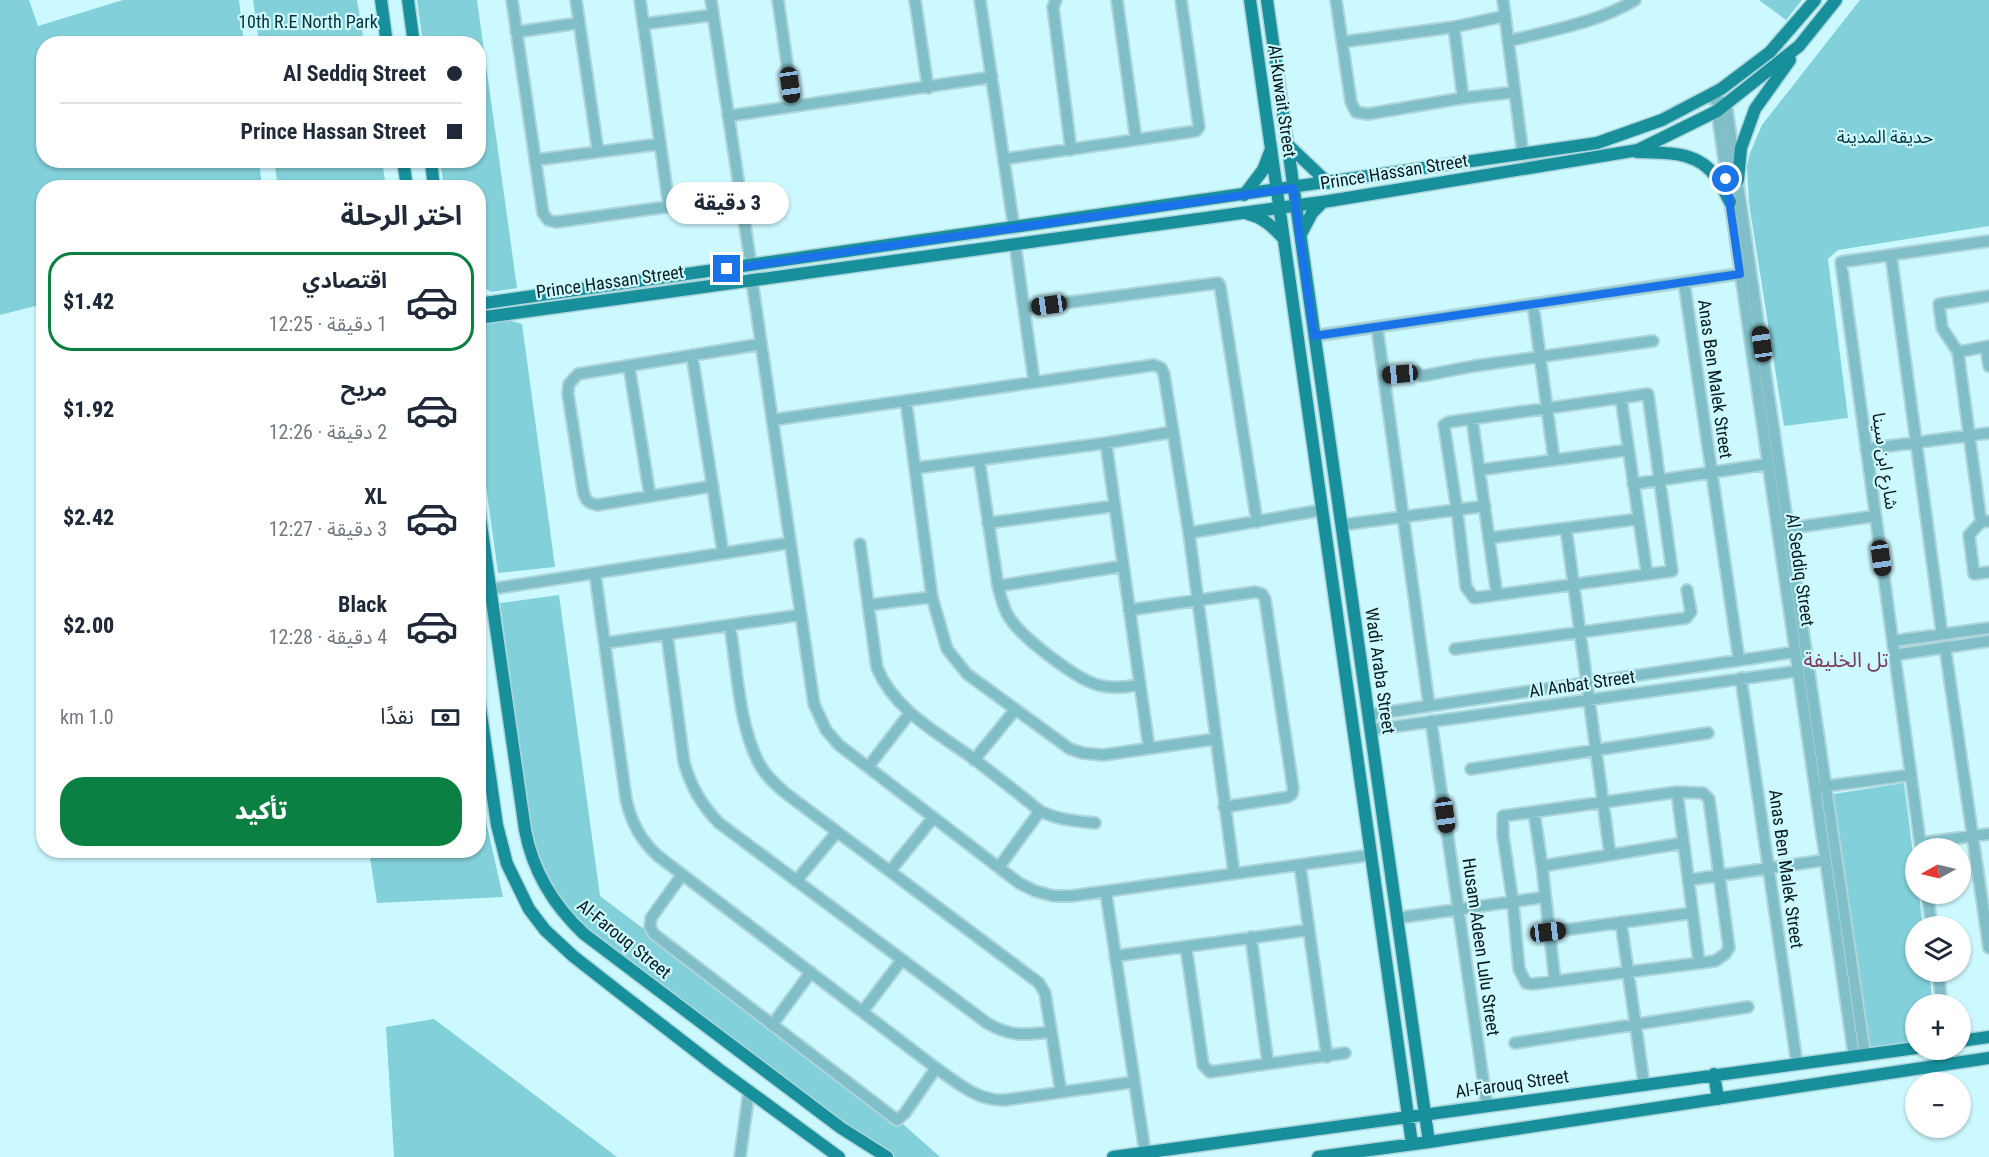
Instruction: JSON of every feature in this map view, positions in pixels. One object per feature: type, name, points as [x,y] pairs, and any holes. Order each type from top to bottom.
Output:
[{"type":"main road","points":[[381,0],[386,36]]},
{"type":"main road","points":[[408,0],[413,36]]},
{"type":"main road","name":"Al-Kuwait Street","points":[[1250,0],[1279,208]]},
{"type":"main road","name":"Al-Kuwait Street","points":[[1267,0],[1296,206]]},
{"type":"main road","name":"Prince Hassan Street","points":[[486,303],[1597,143],[1718,100],[1770,52],[1815,0]]},
{"type":"main road","name":"Prince Hassan Street","points":[[486,317],[1296,206],[1630,151],[1652,144],[1799,46],[1836,0]]},
{"type":"main road","points":[[1738,180],[1741,148],[1755,109],[1799,46]]},
{"type":"main road","points":[[1287,144],[1328,183]]},
{"type":"main road","points":[[1244,195],[1263,170],[1271,148]]},
{"type":"main road","points":[[1630,151],[1682,153],[1693,158],[1715,176],[1730,202]]},
{"type":"main road","points":[[1300,235],[1312,213],[1322,203],[1329,201]]},
{"type":"main road","name":"Wadi Araba Street","points":[[1296,206],[1429,1143]]},
{"type":"main road","name":"Wadi Araba Street","points":[[1279,208],[1412,1144]]},
{"type":"main road","points":[[1244,213],[1260,218],[1284,239]]},
{"type":"main road","points":[[486,300],[494,302]]},
{"type":"main road","points":[[486,321],[492,316]]},
{"type":"main road","name":"Al-Farouq Street","points":[[486,556],[521,808],[529,850],[541,879],[558,906],[584,934],[841,1128],[887,1157]]},
{"type":"main road","points":[[1334,595],[1351,592]]},
{"type":"main road","points":[[486,745],[500,837],[511,875],[529,909],[555,941],[749,1091],[839,1157]]},
{"type":"main road","points":[[1971,1039],[1989,1037]]},
{"type":"main road","name":"Al-Farouq Street","points":[[1113,1157],[1905,1049]]},
{"type":"main road","points":[[1318,1157],[1429,1143],[1989,1058]]},
{"type":"main road","points":[[1714,1074],[1718,1099]]},
{"type":"street","points":[[512,0],[543,213],[548,220],[556,222],[740,197]]},
{"type":"street","points":[[576,0],[598,152]]},
{"type":"street","points":[[640,0],[669,206]]},
{"type":"street","points":[[711,0],[751,266]]},
{"type":"street","points":[[778,0],[793,106]]},
{"type":"street","points":[[915,0],[928,88]]},
{"type":"street","points":[[980,0],[1014,228]]},
{"type":"street","points":[[1056,0],[1053,7],[1071,150]]},
{"type":"street","points":[[1117,0],[1136,140]]},
{"type":"street","points":[[1004,159],[1191,134],[1196,131],[1199,126],[1181,0]]},
{"type":"street","points":[[1336,0],[1351,102],[1356,112],[1368,114],[1515,92]]},
{"type":"street","points":[[1503,0],[1523,155]]},
{"type":"street","points":[[1509,41],[1581,23],[1635,0]]},
{"type":"street","points":[[643,24],[713,15]]},
{"type":"street","points":[[1342,42],[1454,27],[1505,16]]},
{"type":"street","points":[[516,32],[579,23]]},
{"type":"street","points":[[1454,27],[1463,98]]},
{"type":"street","points":[[728,116],[992,77]]},
{"type":"street","name":"Al Seddiq Street","points":[[1718,100],[1738,180],[1746,273],[1768,464],[1783,529],[1795,652],[1821,787],[1825,860],[1860,1055]]},
{"type":"street","name":"Al Seddiq Street","points":[[1718,100],[1730,202],[1746,273],[1860,1055]]},
{"type":"street","points":[[535,160],[660,144]]},
{"type":"street","name":"شارع ابن سينا","points":[[1920,838],[1841,262],[1989,241]]},
{"type":"street","points":[[1015,244],[1034,381]]},
{"type":"street","points":[[1891,255],[1942,634]]},
{"type":"street","points":[[1314,336],[1746,273]]},
{"type":"street","points":[[752,281],[814,704],[826,730],[839,745],[1019,883],[1044,894],[1071,896],[1106,893],[1371,855]]},
{"type":"street","name":"Anas Ben Malek Street","points":[[1684,282],[1739,660]]},
{"type":"street","points":[[1025,308],[1218,283],[1233,362],[1257,522]]},
{"type":"street","points":[[1989,296],[1938,304],[1942,328],[1958,352],[1968,436],[1985,522],[1969,535],[1974,574],[1989,572]]},
{"type":"street","points":[[1533,304],[1554,460]]},
{"type":"street","points":[[1377,327],[1429,705]]},
{"type":"street","points":[[1384,375],[1416,372],[1422,376],[1474,366],[1653,341]]},
{"type":"street","points":[[713,486],[597,505],[590,504],[583,490],[568,394],[569,384],[578,374],[761,344]]},
{"type":"street","points":[[1958,352],[1987,347],[1989,366]]},
{"type":"street","points":[[692,355],[723,553]]},
{"type":"street","points":[[772,420],[1034,381],[1154,365],[1161,368],[1164,374],[1189,533],[1234,873]]},
{"type":"street","points":[[628,366],[650,496]]},
{"type":"street","points":[[1648,394],[1672,571],[1474,598],[1466,587],[1444,425],[1449,422],[1547,408],[1648,394]]},
{"type":"street","points":[[1621,398],[1647,574]]},
{"type":"street","points":[[906,401],[932,597],[946,649],[967,674],[1070,749],[1083,753],[1103,755],[1215,739]]},
{"type":"street","points":[[1472,419],[1497,595]]},
{"type":"street","points":[[915,468],[1172,432]]},
{"type":"street","points":[[1866,449],[1989,433]]},
{"type":"street","points":[[1106,443],[1149,748]]},
{"type":"street","points":[[1479,470],[1628,450]]},
{"type":"street","points":[[979,460],[998,586],[1009,618],[1017,628],[1050,656],[1084,680],[1110,687],[1140,686]]},
{"type":"street","points":[[1633,484],[1768,464]]},
{"type":"street","points":[[988,524],[1114,506]]},
{"type":"street","points":[[1341,525],[1485,506]]},
{"type":"street","points":[[1189,533],[1322,510]]},
{"type":"street","points":[[1783,529],[1875,516]]},
{"type":"street","points":[[1489,538],[1638,519]]},
{"type":"street","points":[[1566,528],[1610,854]]},
{"type":"street","points":[[491,589],[789,543]]},
{"type":"street","points":[[860,544],[877,668],[887,688],[910,713],[1040,811],[1066,820],[1095,823]]},
{"type":"street","points":[[998,586],[1123,566]]},
{"type":"street","points":[[595,573],[629,812],[640,837],[648,847],[936,1068],[976,1095],[986,1099],[1005,1100],[1134,1082]]},
{"type":"street","points":[[1455,649],[1686,618],[1691,612],[1687,591]]},
{"type":"street","points":[[1129,610],[1255,592],[1262,594],[1265,599],[1293,788],[1292,794],[1288,797],[1224,807]]},
{"type":"street","points":[[868,604],[932,597]]},
{"type":"street","points":[[605,643],[800,615]]},
{"type":"street","points":[[730,626],[745,724],[752,748],[770,780],[1039,983],[1045,993],[1061,1092]]},
{"type":"street","points":[[1893,641],[1989,628]]},
{"type":"street","points":[[667,635],[688,779],[696,796],[719,823],[987,1023],[1000,1031],[1021,1035],[1051,1032]]},
{"type":"street","points":[[1894,655],[1989,641]]},
{"type":"street","points":[[1945,647],[1989,948]]},
{"type":"street","name":"Al Anbat Street","points":[[1368,715],[1795,652]]},
{"type":"street","name":"Al Anbat Street","points":[[1370,730],[1798,671]]},
{"type":"street","name":"Anas Ben Malek Street","points":[[1741,678],[1797,1064]]},
{"type":"street","points":[[974,759],[1015,710]]},
{"type":"street","points":[[868,767],[910,713]]},
{"type":"street","name":"Husam Adeen Lulu Street","points":[[1431,721],[1487,1106]]},
{"type":"street","points":[[1471,769],[1708,733]]},
{"type":"street","points":[[1821,787],[1911,775]]},
{"type":"street","points":[[1677,792],[1699,962]]},
{"type":"street","points":[[1677,792],[1703,793],[1709,799],[1729,948],[1715,961],[1533,984],[1526,983],[1519,969],[1513,903],[1503,835],[1503,816],[1603,801],[1677,792]]},
{"type":"street","points":[[999,867],[1040,811]]},
{"type":"street","points":[[1534,812],[1555,981]]},
{"type":"street","points":[[890,871],[933,818]]},
{"type":"street","points":[[796,881],[837,832]]},
{"type":"street","points":[[1963,838],[1989,834]]},
{"type":"street","points":[[1542,866],[1683,843]]},
{"type":"street","points":[[1688,880],[1825,860]]},
{"type":"street","points":[[1300,866],[1327,1057]]},
{"type":"street","points":[[682,874],[651,918],[650,927],[654,934],[772,1025],[897,1120],[905,1113],[936,1068]]},
{"type":"street","points":[[1106,893],[1145,1152]]},
{"type":"street","points":[[1397,918],[1545,897]]},
{"type":"street","points":[[1548,932],[1692,913]]},
{"type":"street","points":[[1621,922],[1644,1084]]},
{"type":"street","points":[[1115,956],[1309,930]]},
{"type":"street","points":[[1251,938],[1268,1064]]},
{"type":"street","points":[[1186,947],[1203,1065],[1210,1072],[1345,1053]]},
{"type":"street","points":[[863,1011],[901,961]]},
{"type":"street","points":[[772,1025],[811,972]]},
{"type":"street","points":[[1515,1043],[1748,1007]]},
{"type":"street","points":[[740,1157],[749,1091]]},
{"type":"green space","points":[[0,0],[29,0],[38,26],[123,0],[239,0],[243,36],[36,36],[36,168],[260,168],[261,180],[36,180],[36,306],[0,315]]},
{"type":"green space","name":"10th R.E North Park","points":[[253,0],[357,0],[363,36],[258,36]]},
{"type":"green space","points":[[417,0],[477,0],[482,36],[422,36]]},
{"type":"green space","points":[[1759,0],[1802,0],[1786,20]]},
{"type":"green space","name":"حديقة المدينة","points":[[1860,0],[1989,0],[1989,226],[1838,250],[1828,259],[1848,418],[1784,426],[1749,203],[1747,166],[1762,125]]},
{"type":"green space","points":[[486,65],[517,288],[491,292],[486,289],[486,180],[443,180],[441,168],[486,168]]},
{"type":"green space","points":[[275,168],[383,168],[385,180],[277,180]]},
{"type":"green space","points":[[492,316],[522,324],[555,567],[498,573],[486,486],[486,325]]},
{"type":"green space","points":[[559,595],[600,896],[904,1125],[940,1157],[889,1157],[566,917],[539,868],[533,846],[500,603]]},
{"type":"green space","points":[[1904,783],[1911,838],[1905,838],[1905,904],[1920,904],[1922,916],[1905,916],[1905,982],[1930,982],[1932,994],[1905,994],[1905,1050],[1865,1055],[1827,795]]},
{"type":"green space","points":[[486,821],[503,897],[377,903],[370,858],[486,858]]},
{"type":"green space","points":[[434,1019],[617,1157],[394,1157],[386,1027]]},
{"type":"district","name":"تل الخليفة","points":[[1846,660]]},
{"type":"route","points":[[727,269],[1293,188],[1314,336],[1740,274],[1726,179]]}]
